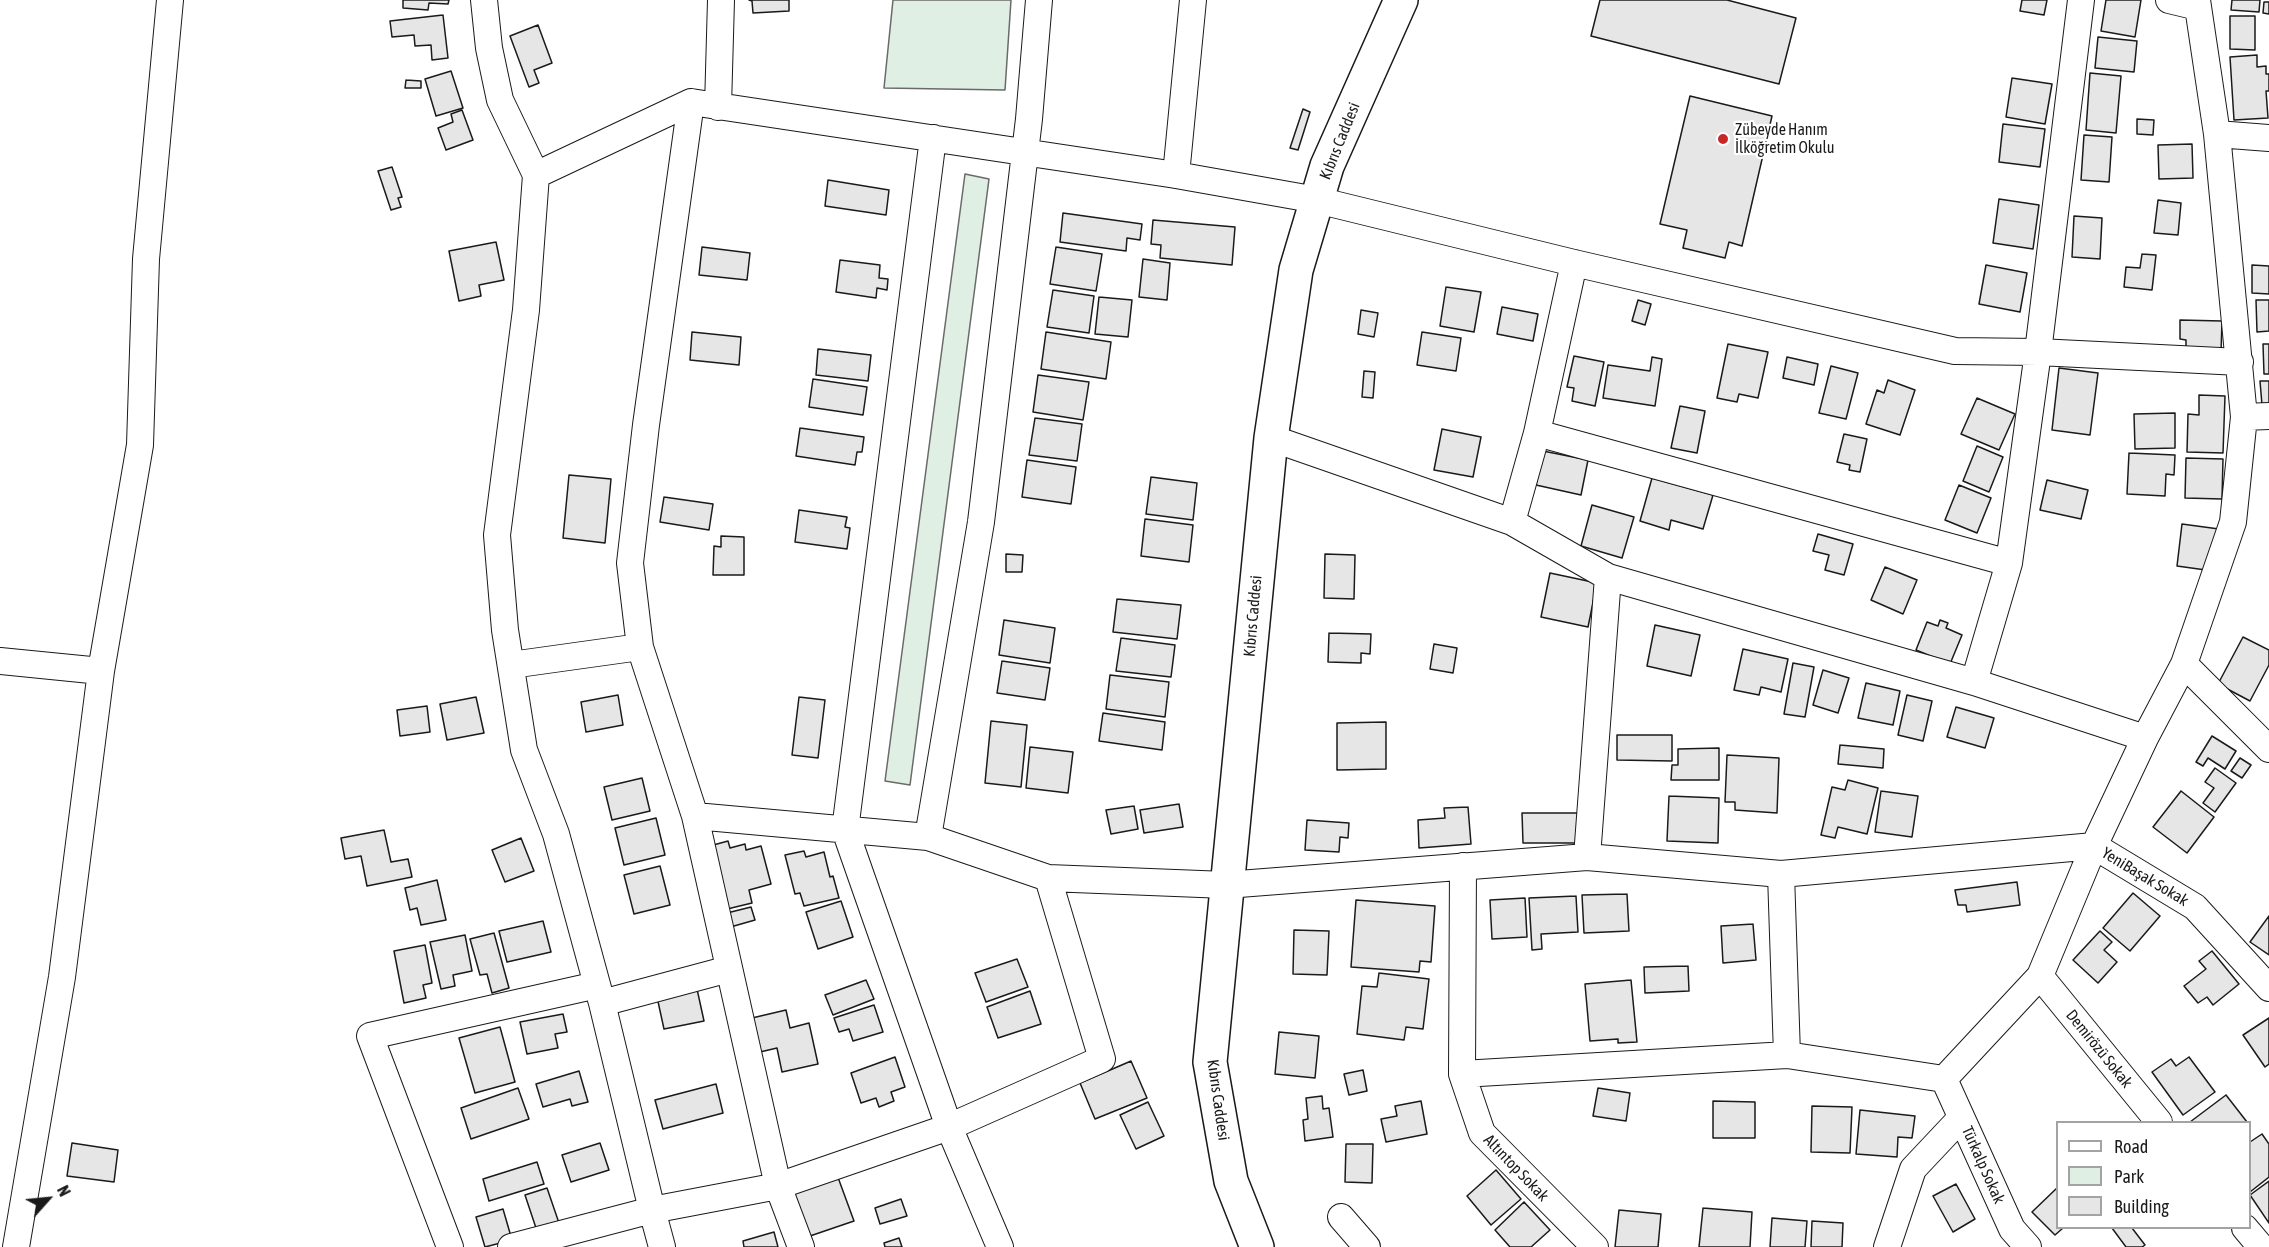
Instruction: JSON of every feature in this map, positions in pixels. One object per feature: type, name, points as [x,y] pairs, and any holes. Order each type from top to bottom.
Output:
[{"type":"main road","name":"Kıbrıs Caddesi","points":[[1257,1247],[1231,1181],[1210,1062],[1270,438],[1296,270],[1327,166],[1401,0]]},
{"type":"street","points":[[16,1247],[62,977],[101,671],[140,444],[146,259],[170,0]]},
{"type":"street","points":[[484,0],[489,48],[500,100],[536,175],[525,321],[497,535],[505,630],[524,750],[556,834],[599,994],[662,1247]]},
{"type":"street","points":[[718,107],[721,0]]},
{"type":"street","points":[[928,837],[981,522],[1025,154],[1039,0]]},
{"type":"street","points":[[1176,176],[1193,0]]},
{"type":"street","points":[[1974,682],[2009,563],[2038,352],[2081,0]]},
{"type":"street","points":[[1462,1074],[1787,1054],[1944,1079],[2040,976],[2094,846],[2145,738],[2184,664],[2233,522],[2244,417],[2217,134],[2198,4],[2169,0]]},
{"type":"street","points":[[536,175],[691,102],[1176,176],[1317,200],[1574,263],[1955,351],[2038,352],[2240,362]]},
{"type":"street","points":[[691,102],[646,425],[630,563],[640,647],[695,816],[778,1186],[801,1247]]},
{"type":"street","points":[[2217,134],[2269,138]]},
{"type":"street","points":[[933,138],[845,830],[949,1127],[1000,1247]]},
{"type":"street","points":[[1512,522],[1537,433],[1574,263]]},
{"type":"street","points":[[2244,417],[2269,417]]},
{"type":"street","points":[[1537,433],[2009,563]]},
{"type":"street","points":[[1270,438],[1512,522],[1608,578],[1974,682],[2145,738]]},
{"type":"street","points":[[1587,857],[1608,578]]},
{"type":"street","points":[[511,665],[640,647]]},
{"type":"street","points":[[0,661],[101,671]]},
{"type":"street","points":[[2184,664],[2269,749]]},
{"type":"street","points":[[695,816],[928,837],[1048,878],[1226,885],[1587,857],[1781,874],[2094,846]]},
{"type":"street","name":"YeniBaşak Sokak","points":[[2094,846],[2195,907],[2269,988]]},
{"type":"street","name":"Altıntop Sokak","points":[[1463,866],[1462,1074],[1482,1133],[1594,1247]]},
{"type":"street","points":[[1781,874],[1787,1054]]},
{"type":"street","points":[[511,1247],[652,1210],[778,1186],[949,1127],[1102,1059],[1048,878]]},
{"type":"street","points":[[450,1247],[370,1036],[729,969]]},
{"type":"street","name":"Demirözü Sokak","points":[[2040,976],[2158,1121]]},
{"type":"street","name":"Türkalp Sokak","points":[[1944,1079],[2012,1229],[2028,1247]]},
{"type":"street","points":[[1887,1247],[1913,1169],[1961,1118]]},
{"type":"street","points":[[1341,1217],[1367,1247]]},
{"type":"street","points":[[2247,1229],[2261,1247]]},
{"type":"green space","points":[[893,0],[1011,0],[1005,90],[884,88]]},
{"type":"green space","points":[[965,174],[989,179],[910,785],[885,781]]},
{"type":"building","points":[[403,0],[449,0],[448,4],[429,3],[428,10],[403,8]]},
{"type":"building","points":[[749,0],[789,0],[789,11],[753,13],[752,1]]},
{"type":"building","points":[[1600,0],[1727,0],[1796,18],[1779,84],[1591,36]]},
{"type":"building","points":[[2022,0],[2047,0],[2044,15],[2020,11]]},
{"type":"building","points":[[2106,0],[2141,0],[2135,37],[2101,31]]},
{"type":"building","points":[[2232,0],[2260,0],[2259,12],[2231,10]]},
{"type":"building","points":[[2264,2],[2269,2],[2269,14],[2263,13]]},
{"type":"building","points":[[443,15],[448,58],[432,60],[431,45],[415,46],[414,35],[392,37],[390,21]]},
{"type":"building","points":[[2230,16],[2255,16],[2255,50],[2230,49]]},
{"type":"building","points":[[538,25],[552,63],[534,70],[539,83],[529,87],[510,36]]},
{"type":"building","points":[[2098,37],[2137,41],[2134,72],[2095,68]]},
{"type":"building","points":[[2257,55],[2257,67],[2266,66],[2266,74],[2269,74],[2269,91],[2266,91],[2268,118],[2234,120],[2230,57]]},
{"type":"building","points":[[451,71],[463,108],[436,116],[425,79]]},
{"type":"building","points":[[2090,73],[2121,76],[2116,133],[2086,130]]},
{"type":"building","points":[[2012,78],[2052,84],[2045,124],[2006,117]]},
{"type":"building","points":[[406,80],[421,81],[421,88],[405,88]]},
{"type":"building","points":[[1690,96],[1772,116],[1742,246],[1729,242],[1725,258],[1683,248],[1687,230],[1660,224]]},
{"type":"building","points":[[1303,109],[1310,112],[1298,150],[1290,148]]},
{"type":"building","points":[[462,110],[473,140],[446,150],[438,128],[453,122],[451,114]]},
{"type":"building","points":[[2137,119],[2154,120],[2153,135],[2137,134]]},
{"type":"building","points":[[2003,124],[2045,129],[2040,167],[1999,162]]},
{"type":"building","points":[[2084,135],[2112,137],[2109,182],[2081,180]]},
{"type":"building","points":[[2192,144],[2193,178],[2159,179],[2158,145]]},
{"type":"building","points":[[392,167],[402,197],[398,198],[401,207],[391,210],[378,171]]},
{"type":"building","points":[[828,180],[889,190],[886,215],[825,206]]},
{"type":"building","points":[[1999,199],[2039,205],[2033,249],[1993,243]]},
{"type":"building","points":[[2158,200],[2181,203],[2178,235],[2154,233]]},
{"type":"building","points":[[1063,213],[1142,224],[1140,240],[1127,238],[1126,251],[1060,242]]},
{"type":"building","points":[[2074,216],[2102,218],[2100,259],[2072,257]]},
{"type":"building","points":[[1153,220],[1235,227],[1232,265],[1160,258],[1161,245],[1151,244]]},
{"type":"building","points":[[496,242],[504,280],[479,285],[481,296],[459,301],[449,251]]},
{"type":"building","points":[[702,247],[750,253],[747,280],[699,275]]},
{"type":"building","points":[[1056,247],[1102,254],[1096,291],[1050,284]]},
{"type":"building","points":[[2142,254],[2156,255],[2152,290],[2124,287],[2126,267],[2140,268]]},
{"type":"building","points":[[1143,259],[1170,263],[1167,300],[1139,297]]},
{"type":"building","points":[[840,260],[880,265],[879,278],[888,279],[887,290],[877,288],[876,298],[836,292]]},
{"type":"building","points":[[1986,265],[2027,273],[2020,312],[1979,304]]},
{"type":"building","points":[[2252,265],[2269,266],[2269,294],[2252,293]]},
{"type":"building","points":[[1446,287],[1481,292],[1474,332],[1440,326]]},
{"type":"building","points":[[1053,290],[1094,296],[1089,333],[1047,327]]},
{"type":"building","points":[[1099,297],[1132,300],[1128,337],[1095,334]]},
{"type":"building","points":[[1638,300],[1651,304],[1645,325],[1632,321]]},
{"type":"building","points":[[2256,300],[2269,300],[2269,331],[2257,332]]},
{"type":"building","points":[[1502,307],[1538,314],[1533,341],[1497,334]]},
{"type":"building","points":[[1361,310],[1378,313],[1374,337],[1358,334]]},
{"type":"building","points":[[2180,320],[2222,321],[2221,353],[2186,352],[2186,340],[2180,339]]},
{"type":"building","points":[[692,332],[741,337],[739,365],[690,360]]},
{"type":"building","points":[[1046,332],[1111,342],[1106,379],[1041,369]]},
{"type":"building","points":[[1422,332],[1461,338],[1456,371],[1417,365]]},
{"type":"building","points":[[1728,344],[1768,352],[1758,398],[1739,394],[1737,402],[1717,398]]},
{"type":"building","points":[[2263,344],[2269,344],[2269,374],[2264,374]]},
{"type":"building","points":[[818,349],[871,355],[868,381],[816,375]]},
{"type":"building","points":[[1574,356],[1604,362],[1595,406],[1572,401],[1574,388],[1567,387]]},
{"type":"building","points":[[1652,357],[1662,359],[1655,406],[1603,398],[1608,365],[1650,371]]},
{"type":"building","points":[[1787,357],[1818,364],[1814,385],[1783,378]]},
{"type":"building","points":[[1831,366],[1858,373],[1846,419],[1819,413]]},
{"type":"building","points":[[2059,368],[2098,373],[2090,435],[2052,430]]},
{"type":"building","points":[[1364,371],[1375,372],[1373,398],[1362,397]]},
{"type":"building","points":[[1038,375],[1089,382],[1083,420],[1033,412]]},
{"type":"building","points":[[813,379],[867,387],[863,415],[809,407]]},
{"type":"building","points":[[1888,380],[1915,390],[1900,435],[1866,424],[1877,390],[1884,393]]},
{"type":"building","points":[[2260,381],[2269,381],[2269,404],[2262,405]]},
{"type":"building","points":[[2199,395],[2225,396],[2223,453],[2187,452],[2188,414],[2199,415]]},
{"type":"building","points":[[1977,398],[2015,414],[1999,450],[1961,434]]},
{"type":"building","points":[[1680,406],[1705,411],[1697,453],[1671,448]]},
{"type":"building","points":[[2175,413],[2175,448],[2135,449],[2134,414]]},
{"type":"building","points":[[1035,418],[1082,424],[1077,461],[1029,455]]},
{"type":"building","points":[[800,428],[864,437],[862,452],[857,452],[855,465],[796,456]]},
{"type":"building","points":[[1442,429],[1481,437],[1473,477],[1434,470]]},
{"type":"building","points":[[1844,434],[1867,439],[1860,472],[1849,470],[1850,465],[1837,462]]},
{"type":"building","points":[[1977,446],[2003,457],[1989,492],[1963,481]]},
{"type":"building","points":[[1543,451],[1588,460],[1581,495],[1536,485]]},
{"type":"building","points":[[2129,453],[2175,455],[2174,475],[2166,474],[2165,496],[2127,494]]},
{"type":"building","points":[[2186,458],[2223,459],[2222,499],[2185,498]]},
{"type":"building","points":[[1027,460],[1076,467],[1071,504],[1022,497]]},
{"type":"building","points":[[569,475],[611,479],[605,543],[563,538]]},
{"type":"building","points":[[1151,477],[1197,483],[1193,520],[1146,514]]},
{"type":"building","points":[[1652,478],[1713,495],[1703,529],[1671,520],[1669,530],[1640,521]]},
{"type":"building","points":[[2047,480],[2088,490],[2081,519],[2040,510]]},
{"type":"building","points":[[1959,485],[1991,498],[1977,533],[1945,520]]},
{"type":"building","points":[[664,497],[713,504],[709,530],[660,522]]},
{"type":"building","points":[[1592,505],[1634,517],[1622,558],[1581,546]]},
{"type":"building","points":[[799,510],[847,517],[845,527],[850,528],[847,549],[795,542]]},
{"type":"building","points":[[1145,519],[1193,525],[1189,562],[1141,556]]},
{"type":"building","points":[[2182,524],[2219,529],[2213,571],[2177,566]]},
{"type":"building","points":[[1818,534],[1853,544],[1844,575],[1825,570],[1829,555],[1813,551]]},
{"type":"building","points":[[721,536],[744,537],[744,575],[713,575],[714,546],[721,547]]},
{"type":"building","points":[[1006,554],[1023,555],[1022,572],[1006,572]]},
{"type":"building","points":[[1325,554],[1355,555],[1354,599],[1324,598]]},
{"type":"building","points":[[1885,567],[1917,580],[1903,614],[1871,600]]},
{"type":"building","points":[[1550,573],[1597,583],[1588,627],[1541,617]]},
{"type":"building","points":[[1117,599],[1181,605],[1177,639],[1113,632]]},
{"type":"building","points":[[1004,620],[1055,628],[1050,663],[999,655]]},
{"type":"building","points":[[1940,620],[1948,623],[1946,628],[1962,635],[1950,664],[1916,650],[1927,622],[1938,626]]},
{"type":"building","points":[[1655,625],[1700,635],[1691,676],[1647,666]]},
{"type":"building","points":[[1329,633],[1371,634],[1370,654],[1361,653],[1361,663],[1328,662]]},
{"type":"building","points":[[2243,637],[2269,650],[2269,665],[2250,701],[2218,684]]},
{"type":"building","points":[[1121,638],[1175,645],[1171,677],[1116,671]]},
{"type":"building","points":[[1434,644],[1457,648],[1453,673],[1430,669]]},
{"type":"building","points":[[1743,649],[1788,659],[1781,692],[1761,687],[1759,695],[1734,690]]},
{"type":"building","points":[[1002,661],[1050,668],[1045,700],[997,693]]},
{"type":"building","points":[[1793,663],[1814,667],[1805,717],[1784,714]]},
{"type":"building","points":[[1823,670],[1849,678],[1838,713],[1813,705]]},
{"type":"building","points":[[1110,675],[1169,682],[1165,717],[1106,709]]},
{"type":"building","points":[[1866,683],[1900,691],[1893,725],[1858,718]]},
{"type":"building","points":[[618,695],[623,725],[586,732],[581,702]]},
{"type":"building","points":[[1907,695],[1932,701],[1923,741],[1898,735]]},
{"type":"building","points":[[476,697],[484,733],[447,740],[440,704]]},
{"type":"building","points":[[799,697],[825,700],[818,758],[792,755]]},
{"type":"building","points":[[427,706],[430,732],[400,736],[397,710]]},
{"type":"building","points":[[1956,707],[1994,718],[1985,748],[1947,737]]},
{"type":"building","points":[[1103,713],[1165,722],[1162,750],[1099,741]]},
{"type":"building","points":[[991,721],[1027,725],[1021,787],[985,783]]},
{"type":"building","points":[[1386,722],[1386,769],[1337,770],[1337,723]]},
{"type":"building","points":[[1617,735],[1672,735],[1672,761],[1617,760]]},
{"type":"building","points":[[2212,736],[2236,751],[2225,769],[2208,758],[2203,766],[2196,762]]},
{"type":"building","points":[[1840,745],[1884,749],[1883,768],[1838,764]]},
{"type":"building","points":[[1030,747],[1073,752],[1068,793],[1026,788]]},
{"type":"building","points":[[1719,748],[1719,780],[1671,780],[1672,765],[1678,765],[1678,749]]},
{"type":"building","points":[[1727,755],[1779,758],[1777,813],[1735,810],[1735,802],[1725,802]]},
{"type":"building","points":[[2240,758],[2251,765],[2242,778],[2231,771]]},
{"type":"building","points":[[2215,768],[2236,783],[2215,812],[2203,803],[2214,788],[2205,782]]},
{"type":"building","points":[[642,778],[650,811],[612,820],[604,787]]},
{"type":"building","points":[[1848,780],[1878,788],[1867,834],[1838,827],[1835,838],[1821,835],[1832,787],[1845,790]]},
{"type":"building","points":[[1881,791],[1918,796],[1912,837],[1875,832]]},
{"type":"building","points":[[2181,791],[2214,817],[2187,853],[2153,827]]},
{"type":"building","points":[[1669,796],[1719,798],[1718,843],[1667,841]]},
{"type":"building","points":[[1179,804],[1183,827],[1144,833],[1140,810]]},
{"type":"building","points":[[1134,806],[1138,829],[1111,834],[1106,810]]},
{"type":"building","points":[[1468,807],[1471,844],[1419,848],[1418,820],[1445,818],[1444,808]]},
{"type":"building","points":[[1522,813],[1578,813],[1578,843],[1523,843]]},
{"type":"building","points":[[656,818],[665,855],[624,865],[615,828]]},
{"type":"building","points":[[1307,820],[1349,823],[1348,838],[1340,837],[1339,852],[1305,850]]},
{"type":"building","points":[[384,830],[391,862],[408,859],[412,877],[367,886],[361,856],[345,859],[341,838]]},
{"type":"building","points":[[521,838],[534,871],[505,882],[492,850]]},
{"type":"building","points":[[728,841],[730,848],[745,844],[746,850],[761,846],[771,884],[749,890],[752,903],[723,910],[706,847]]},
{"type":"building","points":[[804,851],[806,857],[824,852],[830,877],[833,876],[839,898],[804,906],[800,893],[795,894],[785,855]]},
{"type":"building","points":[[660,866],[670,905],[634,914],[624,875]]},
{"type":"building","points":[[437,880],[446,920],[421,925],[417,908],[410,910],[405,888]]},
{"type":"building","points":[[2017,882],[2020,905],[1967,912],[1966,905],[1958,905],[1955,890]]},
{"type":"building","points":[[2133,893],[2160,916],[2130,951],[2103,928]]},
{"type":"building","points":[[1627,894],[1629,931],[1584,933],[1582,895]]},
{"type":"building","points":[[1576,896],[1578,932],[1541,934],[1542,949],[1532,950],[1529,898]]},
{"type":"building","points":[[1525,898],[1527,937],[1492,939],[1490,900]]},
{"type":"building","points":[[1356,900],[1435,906],[1431,962],[1420,961],[1419,972],[1351,967]]},
{"type":"building","points":[[841,901],[853,937],[818,949],[806,912]]},
{"type":"building","points":[[751,907],[755,920],[727,928],[723,914]]},
{"type":"building","points":[[2269,916],[2269,955],[2250,942]]},
{"type":"building","points":[[543,921],[551,952],[507,962],[499,931]]},
{"type":"building","points":[[1753,924],[1756,960],[1723,963],[1721,926]]},
{"type":"building","points":[[1294,930],[1329,931],[1327,975],[1293,974]]},
{"type":"building","points":[[2100,931],[2112,942],[2104,950],[2117,962],[2098,983],[2073,960]]},
{"type":"building","points":[[494,933],[509,988],[492,993],[487,974],[480,975],[470,939]]},
{"type":"building","points":[[465,935],[472,971],[453,975],[455,986],[441,989],[430,942]]},
{"type":"building","points":[[425,945],[432,983],[423,985],[426,998],[404,1003],[394,951]]},
{"type":"building","points":[[2212,951],[2239,984],[2213,1005],[2207,997],[2198,1003],[2184,986],[2206,969],[2199,961]]},
{"type":"building","points":[[1017,959],[1028,987],[986,1002],[975,973]]},
{"type":"building","points":[[1688,966],[1689,991],[1645,993],[1644,967]]},
{"type":"building","points":[[1379,973],[1429,979],[1423,1029],[1406,1027],[1404,1040],[1357,1034],[1362,986],[1377,987]]},
{"type":"building","points":[[866,980],[874,999],[833,1015],[825,995]]},
{"type":"building","points":[[1631,980],[1637,1042],[1618,1043],[1618,1039],[1590,1041],[1585,984]]},
{"type":"building","points":[[697,989],[704,1021],[664,1029],[657,997]]},
{"type":"building","points":[[1030,991],[1041,1024],[998,1038],[987,1007]]},
{"type":"building","points":[[874,1005],[883,1032],[853,1041],[849,1029],[839,1032],[834,1018]]},
{"type":"building","points":[[786,1010],[790,1028],[809,1023],[818,1064],[782,1072],[777,1048],[760,1052],[752,1018]]},
{"type":"building","points":[[563,1014],[567,1032],[555,1034],[558,1048],[527,1054],[520,1022]]},
{"type":"building","points":[[2269,1018],[2269,1064],[2265,1067],[2243,1035]]},
{"type":"building","points":[[500,1027],[515,1082],[475,1093],[459,1038]]},
{"type":"building","points":[[1279,1032],[1319,1036],[1315,1078],[1275,1074]]},
{"type":"building","points":[[895,1057],[905,1087],[891,1092],[894,1101],[879,1107],[876,1098],[861,1103],[851,1073]]},
{"type":"building","points":[[2189,1057],[2215,1092],[2183,1115],[2152,1072],[2171,1059],[2176,1066]]},
{"type":"building","points":[[1131,1061],[1147,1098],[1095,1119],[1080,1083]]},
{"type":"building","points":[[1363,1070],[1367,1091],[1349,1095],[1344,1074]]},
{"type":"building","points":[[579,1071],[588,1102],[572,1106],[570,1099],[543,1107],[536,1084]]},
{"type":"building","points":[[716,1084],[723,1113],[663,1129],[655,1100]]},
{"type":"building","points":[[518,1088],[529,1119],[471,1139],[461,1108]]},
{"type":"building","points":[[1598,1088],[1630,1093],[1626,1121],[1593,1116]]},
{"type":"building","points":[[2226,1095],[2246,1121],[2191,1121]]},
{"type":"building","points":[[1322,1096],[1323,1109],[1329,1108],[1333,1137],[1305,1141],[1303,1120],[1308,1119],[1306,1098]]},
{"type":"building","points":[[1421,1101],[1427,1134],[1386,1142],[1381,1119],[1397,1116],[1395,1106]]},
{"type":"building","points":[[1713,1101],[1755,1102],[1755,1138],[1713,1138]]},
{"type":"building","points":[[1148,1102],[1164,1136],[1136,1149],[1120,1115]]},
{"type":"building","points":[[1812,1106],[1852,1107],[1850,1153],[1811,1152]]},
{"type":"building","points":[[1860,1110],[1915,1116],[1912,1138],[1898,1137],[1897,1157],[1856,1154]]},
{"type":"building","points":[[2262,1134],[2269,1144],[2269,1177],[2251,1191],[2251,1141]]},
{"type":"building","points":[[72,1143],[118,1150],[114,1182],[67,1176]]},
{"type":"building","points":[[600,1143],[609,1170],[571,1182],[562,1155]]},
{"type":"building","points":[[1346,1144],[1373,1144],[1372,1183],[1345,1182]]},
{"type":"building","points":[[537,1162],[544,1184],[489,1201],[483,1179]]},
{"type":"building","points":[[1496,1170],[1521,1199],[1491,1225],[1467,1196]]},
{"type":"building","points":[[836,1172],[854,1221],[810,1236],[792,1188]]},
{"type":"building","points":[[2269,1181],[2269,1223],[2251,1196]]},
{"type":"building","points":[[1956,1184],[1975,1219],[1953,1232],[1933,1196]]},
{"type":"building","points":[[547,1188],[559,1223],[537,1231],[525,1195]]},
{"type":"building","points":[[2056,1189],[2056,1229],[2062,1229],[2055,1235],[2032,1212]]},
{"type":"building","points":[[901,1199],[907,1216],[880,1224],[875,1208]]},
{"type":"building","points":[[1524,1202],[1550,1230],[1531,1247],[1510,1247],[1495,1230]]},
{"type":"building","points":[[1703,1208],[1752,1212],[1750,1247],[1699,1247]]},
{"type":"building","points":[[503,1209],[512,1240],[485,1247],[476,1217]]},
{"type":"building","points":[[1619,1210],[1661,1214],[1658,1247],[1615,1247]]},
{"type":"building","points":[[1772,1218],[1807,1221],[1805,1247],[1770,1247]]},
{"type":"building","points":[[1812,1221],[1843,1223],[1842,1247],[1811,1247]]},
{"type":"building","points":[[2113,1229],[2133,1229],[2145,1245],[2126,1247]]},
{"type":"building","points":[[774,1232],[778,1247],[744,1247],[743,1241]]},
{"type":"building","points":[[899,1238],[902,1247],[885,1247],[884,1243]]},
{"type":"place","name":"Zübeyde Hanım İlköğretim Okulu","points":[[1723,139]]}]
